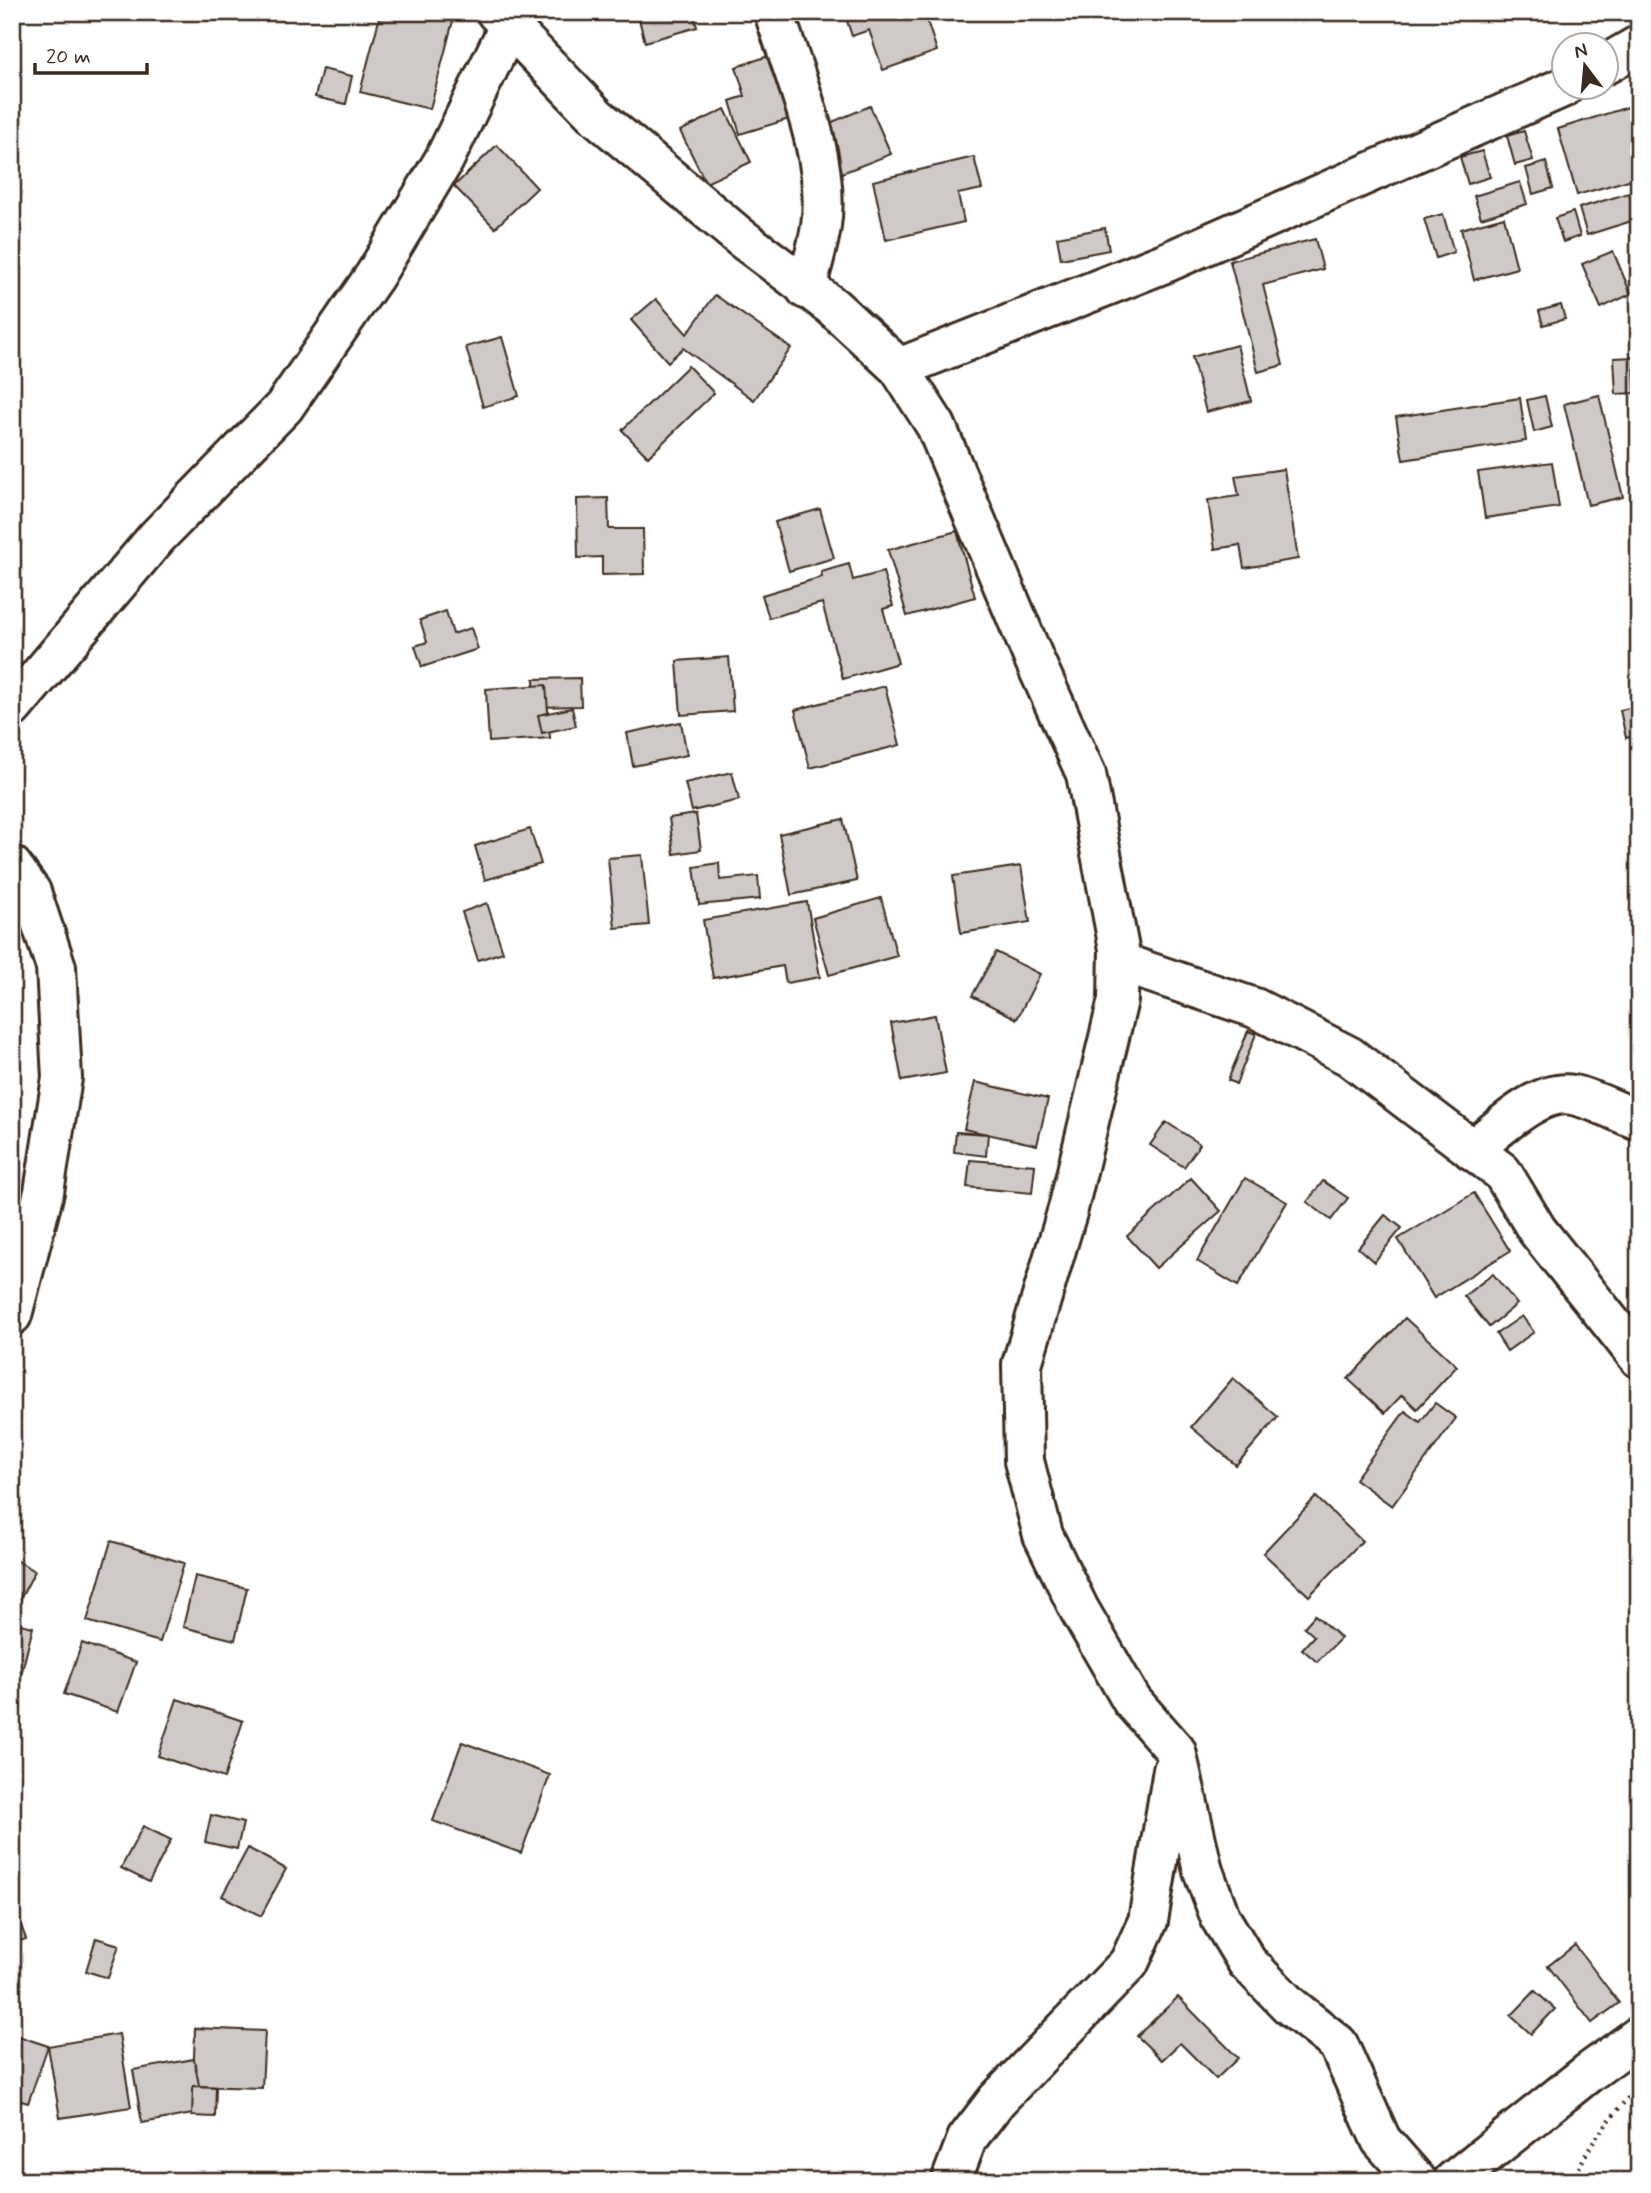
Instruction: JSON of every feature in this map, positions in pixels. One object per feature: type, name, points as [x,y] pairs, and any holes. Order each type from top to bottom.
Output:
[{"type":"street","points":[[774,12],[814,134],[819,168],[821,224],[806,289]]},
{"type":"street","points":[[12,708],[157,537],[284,407],[375,275],[444,160],[502,19],[596,116],[740,237],[833,307],[899,368],[936,426],[1034,659],[1086,774],[1119,949],[1118,1000],[1115,1013],[1068,1209],[1022,1364],[1024,1461],[1043,1535],[1079,1609],[1132,1701],[1176,1751],[1203,1871],[1221,1919],[1247,1962],[1289,2005],[1338,2044],[1381,2140],[1417,2181]]},
{"type":"street","points":[[1620,56],[1639,45]]},
{"type":"street","points":[[899,368],[1167,262],[1550,93]]},
{"type":"street","points":[[12,866],[31,892],[56,967],[62,1078],[44,1192],[12,1315]]},
{"type":"street","points":[[1119,962],[1255,1008],[1349,1056],[1502,1172],[1537,1230],[1639,1358]]},
{"type":"street","points":[[1472,1150],[1539,1099],[1556,1094],[1574,1095],[1639,1120]]},
{"type":"street","points":[[951,2181],[967,2139],[997,2100],[1129,1963],[1148,1921],[1176,1751]]},
{"type":"street","points":[[1453,2181],[1588,2073],[1639,2036]]},
{"type":"path","points":[[1574,2181],[1594,2143],[1639,2085]]},
{"type":"building","points":[[381,12],[455,13],[430,109],[360,92]]},
{"type":"building","points":[[637,12],[693,12],[697,27],[645,42]]},
{"type":"building","points":[[844,12],[924,12],[937,51],[883,70],[869,30],[852,36]]},
{"type":"building","points":[[771,55],[792,118],[740,134],[730,101],[745,96],[736,67]]},
{"type":"building","points":[[322,69],[352,76],[346,104],[315,97]]},
{"type":"building","points":[[870,106],[891,154],[837,175],[818,128]]},
{"type":"building","points":[[1628,107],[1639,142],[1639,177],[1577,195],[1558,129]]},
{"type":"building","points":[[725,109],[751,162],[706,183],[680,131]]},
{"type":"building","points":[[1524,131],[1533,160],[1515,165],[1507,136]]},
{"type":"building","points":[[497,145],[537,188],[495,228],[454,186]]},
{"type":"building","points":[[1482,151],[1490,177],[1468,184],[1460,157]]},
{"type":"building","points":[[974,157],[982,189],[958,194],[964,222],[886,240],[873,181]]},
{"type":"building","points":[[1546,162],[1553,188],[1533,194],[1526,168]]},
{"type":"building","points":[[1520,182],[1527,204],[1481,218],[1474,196]]},
{"type":"building","points":[[1629,193],[1638,219],[1587,235],[1579,208]]},
{"type":"building","points":[[1573,212],[1580,236],[1563,242],[1555,218]]},
{"type":"building","points":[[1443,214],[1454,252],[1436,258],[1424,219]]},
{"type":"building","points":[[1504,217],[1517,268],[1474,280],[1461,229]]},
{"type":"building","points":[[1105,228],[1109,250],[1061,259],[1057,237]]},
{"type":"building","points":[[1315,239],[1323,269],[1263,285],[1283,365],[1258,372],[1230,261]]},
{"type":"building","points":[[1613,251],[1631,294],[1601,308],[1582,264]]},
{"type":"building","points":[[715,295],[791,348],[754,400],[683,348],[668,362],[631,320],[656,299],[687,334]]},
{"type":"building","points":[[1561,305],[1565,319],[1543,325],[1539,311]]},
{"type":"building","points":[[502,337],[519,396],[483,407],[466,347]]},
{"type":"building","points":[[1237,345],[1251,401],[1206,412],[1192,357]]},
{"type":"building","points":[[1634,357],[1635,393],[1616,394],[1614,358]]},
{"type":"building","points":[[688,366],[714,393],[648,457],[622,430]]},
{"type":"building","points":[[1599,395],[1623,497],[1588,505],[1564,404]]},
{"type":"building","points":[[1545,396],[1552,427],[1534,432],[1527,400]]},
{"type":"building","points":[[1520,398],[1526,441],[1403,460],[1396,417]]},
{"type":"building","points":[[1552,462],[1559,507],[1485,518],[1478,472]]},
{"type":"building","points":[[1284,469],[1298,559],[1244,568],[1240,545],[1215,549],[1208,500],[1239,496],[1235,476]]},
{"type":"building","points":[[608,498],[609,529],[643,529],[644,574],[602,575],[602,557],[578,558],[577,499]]},
{"type":"building","points":[[820,509],[834,558],[789,571],[775,522]]},
{"type":"building","points":[[957,531],[975,597],[907,616],[888,550]]},
{"type":"building","points":[[849,564],[853,580],[883,572],[893,606],[883,609],[898,663],[843,679],[822,603],[769,618],[762,595],[822,577],[821,572]]},
{"type":"building","points":[[446,611],[453,634],[471,628],[478,649],[422,667],[415,646],[427,642],[420,620]]},
{"type":"building","points":[[729,657],[733,711],[681,715],[677,661]]},
{"type":"building","points":[[580,678],[581,706],[535,707],[534,679]]},
{"type":"building","points":[[546,685],[550,738],[489,742],[486,689]]},
{"type":"building","points":[[885,686],[900,745],[810,768],[795,710]]},
{"type":"building","points":[[1639,706],[1639,735],[1626,738],[1620,710]]},
{"type":"building","points":[[572,708],[576,726],[542,733],[538,715]]},
{"type":"building","points":[[681,722],[687,755],[633,766],[627,733]]},
{"type":"building","points":[[732,772],[739,800],[692,811],[685,783]]},
{"type":"building","points":[[696,814],[701,850],[674,854],[669,818]]},
{"type":"building","points":[[843,819],[857,881],[791,895],[779,834]]},
{"type":"building","points":[[530,829],[541,864],[485,880],[475,846]]},
{"type":"building","points":[[642,855],[649,925],[615,928],[608,858]]},
{"type":"building","points":[[719,863],[720,880],[758,876],[760,899],[699,905],[694,867]]},
{"type":"building","points":[[1021,866],[1030,922],[961,933],[953,876]]},
{"type":"building","points":[[881,898],[897,956],[829,975],[813,918]]},
{"type":"building","points":[[807,902],[820,977],[786,983],[783,966],[713,978],[703,920]]},
{"type":"building","points":[[487,903],[503,952],[478,960],[462,912]]},
{"type":"building","points":[[996,952],[1040,974],[1017,1019],[972,996]]},
{"type":"building","points":[[935,1015],[946,1073],[902,1081],[891,1023]]},
{"type":"building","points":[[1248,1031],[1256,1034],[1236,1084],[1228,1080]]},
{"type":"building","points":[[975,1082],[1048,1099],[1037,1145],[964,1129]]},
{"type":"building","points":[[1166,1122],[1200,1144],[1184,1167],[1150,1145]]},
{"type":"building","points":[[956,1132],[988,1134],[986,1156],[954,1152]]},
{"type":"building","points":[[970,1160],[1035,1165],[1032,1193],[967,1187]]},
{"type":"building","points":[[1191,1178],[1221,1211],[1156,1268],[1127,1236]]},
{"type":"building","points":[[1245,1178],[1287,1202],[1238,1286],[1197,1261]]},
{"type":"building","points":[[1323,1181],[1348,1198],[1331,1220],[1307,1202]]},
{"type":"building","points":[[1474,1193],[1510,1251],[1434,1298],[1398,1239]]},
{"type":"building","points":[[1385,1215],[1402,1228],[1374,1262],[1358,1248]]},
{"type":"building","points":[[1493,1274],[1517,1304],[1489,1327],[1464,1296]]},
{"type":"building","points":[[1522,1316],[1534,1332],[1507,1351],[1496,1334]]},
{"type":"building","points":[[1405,1318],[1457,1366],[1417,1409],[1402,1395],[1385,1413],[1348,1379]]},
{"type":"building","points":[[1233,1378],[1278,1417],[1236,1465],[1191,1427]]},
{"type":"building","points":[[1435,1403],[1456,1418],[1392,1506],[1355,1479],[1405,1411],[1420,1422]]},
{"type":"building","points":[[1316,1497],[1362,1541],[1309,1596],[1263,1553]]},
{"type":"building","points":[[111,1541],[184,1563],[160,1642],[87,1621]]},
{"type":"building","points":[[12,1558],[35,1571],[18,1603],[12,1600]]},
{"type":"building","points":[[195,1576],[247,1588],[235,1640],[183,1627]]},
{"type":"building","points":[[1315,1615],[1341,1638],[1317,1662],[1302,1649],[1314,1636],[1304,1627]]},
{"type":"building","points":[[12,1622],[33,1627],[16,1695],[12,1694]]},
{"type":"building","points":[[82,1643],[136,1662],[118,1712],[64,1694]]},
{"type":"building","points":[[177,1699],[243,1721],[224,1778],[158,1756]]},
{"type":"building","points":[[462,1742],[550,1775],[521,1853],[433,1821]]},
{"type":"building","points":[[211,1815],[243,1823],[237,1849],[205,1842]]},
{"type":"building","points":[[143,1826],[171,1840],[149,1882],[121,1868]]},
{"type":"building","points":[[248,1848],[286,1869],[261,1916],[222,1896]]},
{"type":"building","points":[[15,1909],[26,1939],[12,1944],[12,1910]]},
{"type":"building","points":[[96,1938],[119,1945],[108,1978],[86,1971]]},
{"type":"building","points":[[1575,1945],[1619,2003],[1592,2023],[1548,1966]]},
{"type":"building","points":[[1535,1991],[1555,2009],[1531,2034],[1511,2016]]},
{"type":"building","points":[[1178,1997],[1238,2058],[1216,2079],[1180,2043],[1162,2060],[1137,2036]]},
{"type":"building","points":[[195,2028],[265,2031],[262,2088],[193,2086]]},
{"type":"building","points":[[12,2034],[48,2046],[28,2103],[12,2098]]},
{"type":"building","points":[[119,2034],[131,2107],[60,2118],[48,2046]]},
{"type":"building","points":[[194,2059],[204,2112],[142,2123],[133,2070]]},
{"type":"building","points":[[193,2086],[216,2087],[215,2117],[192,2116]]}]
